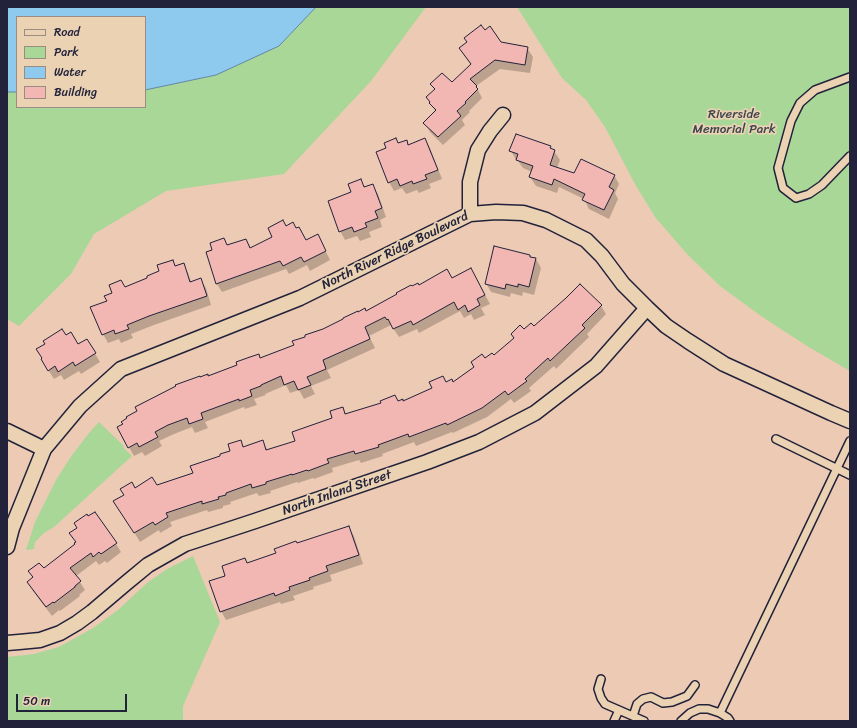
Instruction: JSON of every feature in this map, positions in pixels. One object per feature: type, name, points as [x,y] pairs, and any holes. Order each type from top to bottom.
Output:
[{"type":"street","points":[[470,214],[470,182],[478,150],[490,131],[503,115]]},
{"type":"street","name":"North River Ridge Boulevard","points":[[7,547],[12,528],[44,449],[80,406],[121,369],[300,298],[470,214],[496,212],[523,213],[546,220],[586,240],[602,256],[623,284],[647,308],[666,326],[688,341],[724,364],[831,413],[850,420]]},
{"type":"street","name":"North Inland Street","points":[[7,643],[40,640],[60,633],[92,612],[148,565],[185,544],[427,462],[486,438],[536,412],[596,366],[647,308]]},
{"type":"street","points":[[7,431],[44,449]]},
{"type":"lane","points":[[850,77],[815,90],[800,103],[791,122],[778,168],[783,188],[796,198],[809,194],[822,185],[850,156]]},
{"type":"lane","points":[[776,439],[850,475]]},
{"type":"lane","points":[[720,713],[850,441]]},
{"type":"lane","points":[[601,679],[598,689],[605,704],[644,721]]},
{"type":"lane","points":[[633,716],[637,704],[642,699],[651,697],[663,703],[672,702],[687,696],[695,685]]},
{"type":"lane","points":[[681,721],[690,713],[699,709],[708,709],[720,713],[730,721]]},
{"type":"lane","points":[[614,721],[619,710]]},
{"type":"green space","points":[[316,7],[426,7],[371,81],[284,174],[166,191],[94,234],[71,274],[19,326],[7,319],[7,92],[16,92],[16,108],[146,108],[146,90],[216,75],[279,46]]},
{"type":"green space","name":"Riverside Memorial Park","points":[[517,7],[850,7],[850,371],[807,346],[761,316],[720,286],[687,254],[655,217],[635,184],[605,127],[586,100],[562,78]]},
{"type":"green space","points":[[99,422],[124,446],[123,447],[132,456],[54,527],[44,533],[35,542],[34,549],[26,550],[35,522],[56,480],[70,458]]},
{"type":"green space","points":[[193,556],[220,622],[183,706],[183,721],[7,721],[7,657],[34,654],[59,647],[93,628],[118,610],[147,583],[167,569]]},
{"type":"water","points":[[7,7],[316,7],[279,46],[216,75],[146,90],[146,16],[16,16],[16,92],[7,92]]},
{"type":"building","points":[[481,25],[485,30],[490,26],[501,42],[528,47],[525,65],[495,60],[470,79],[478,89],[457,111],[461,116],[438,137],[423,123],[436,110],[429,103],[430,102],[426,97],[435,89],[430,84],[442,73],[452,82],[471,64],[459,48],[467,42],[464,38]]},
{"type":"building","points":[[516,134],[551,146],[550,148],[555,150],[550,165],[574,173],[581,159],[615,175],[609,187],[614,190],[604,210],[582,200],[585,194],[554,179],[552,185],[529,177],[533,166],[516,160],[518,154],[509,151]]},
{"type":"building","points":[[396,138],[398,143],[407,140],[408,145],[425,138],[438,170],[425,175],[427,179],[413,184],[412,181],[400,186],[397,179],[388,183],[376,152],[386,148],[384,143]]},
{"type":"building","points":[[361,179],[364,187],[373,184],[382,208],[375,211],[378,218],[365,223],[367,227],[354,232],[352,227],[339,232],[328,201],[351,192],[348,184]]},
{"type":"building","points":[[283,220],[286,226],[293,222],[296,228],[299,227],[306,240],[318,234],[326,251],[304,262],[301,257],[283,266],[280,261],[216,284],[206,252],[212,250],[210,243],[224,238],[227,245],[246,239],[250,248],[272,237],[268,228]]},
{"type":"building","points":[[494,246],[530,255],[530,257],[536,258],[529,287],[518,284],[518,287],[506,284],[505,289],[485,284]]},
{"type":"building","points":[[173,260],[175,266],[184,263],[190,282],[201,278],[207,296],[127,325],[129,329],[115,334],[114,330],[102,335],[90,307],[107,301],[104,296],[112,293],[109,285],[121,280],[125,287],[147,278],[147,276],[159,271],[157,265]]},
{"type":"building","points":[[471,268],[485,295],[477,299],[480,305],[468,312],[465,305],[458,310],[454,302],[413,325],[411,321],[393,329],[388,319],[387,320],[385,317],[365,327],[370,339],[323,360],[326,369],[307,377],[311,385],[298,390],[294,381],[284,385],[281,376],[250,390],[252,396],[239,401],[239,399],[201,413],[203,419],[189,424],[187,418],[168,425],[155,432],[158,437],[139,447],[137,443],[128,448],[117,427],[123,424],[121,422],[127,418],[126,417],[137,411],[135,407],[176,386],[175,385],[200,376],[208,374],[208,376],[237,365],[236,362],[250,357],[259,354],[260,358],[294,345],[292,341],[323,329],[365,308],[366,311],[411,285],[412,286],[418,283],[419,285],[447,269],[452,278]]},
{"type":"building","points":[[580,284],[602,305],[582,325],[585,328],[550,361],[548,358],[525,379],[527,381],[508,395],[505,391],[482,408],[447,425],[446,423],[409,437],[408,434],[378,445],[379,447],[355,454],[354,451],[327,459],[329,463],[308,471],[292,474],[252,488],[251,484],[226,493],[226,495],[218,497],[219,499],[202,504],[202,501],[166,513],[168,517],[155,525],[153,522],[134,533],[113,501],[124,495],[120,489],[132,482],[135,488],[152,477],[157,485],[193,473],[190,466],[230,451],[228,444],[241,440],[243,447],[263,440],[266,450],[295,441],[292,432],[332,418],[330,411],[343,407],[345,414],[381,403],[380,401],[395,395],[398,401],[403,399],[403,401],[432,388],[429,382],[443,376],[446,382],[452,379],[453,382],[474,367],[471,362],[482,354],[485,358],[492,353],[494,355],[514,338],[511,334],[520,325],[524,329],[531,323],[534,326]]},
{"type":"building","points":[[62,329],[66,335],[71,332],[78,344],[87,339],[96,353],[75,366],[73,362],[58,372],[55,366],[48,371],[36,349],[45,344],[43,341]]},
{"type":"building","points":[[95,512],[117,543],[101,554],[99,552],[93,557],[91,553],[70,568],[81,581],[54,603],[53,602],[46,607],[27,582],[33,577],[28,571],[39,563],[44,568],[75,544],[74,543],[76,542],[69,533],[77,528],[74,523],[87,514],[88,516]]},
{"type":"building","points":[[349,526],[359,555],[326,566],[328,571],[309,578],[310,580],[289,587],[290,590],[275,596],[274,593],[220,612],[209,581],[225,576],[222,566],[245,558],[247,563],[276,553],[274,549],[296,541],[297,543]]}]
